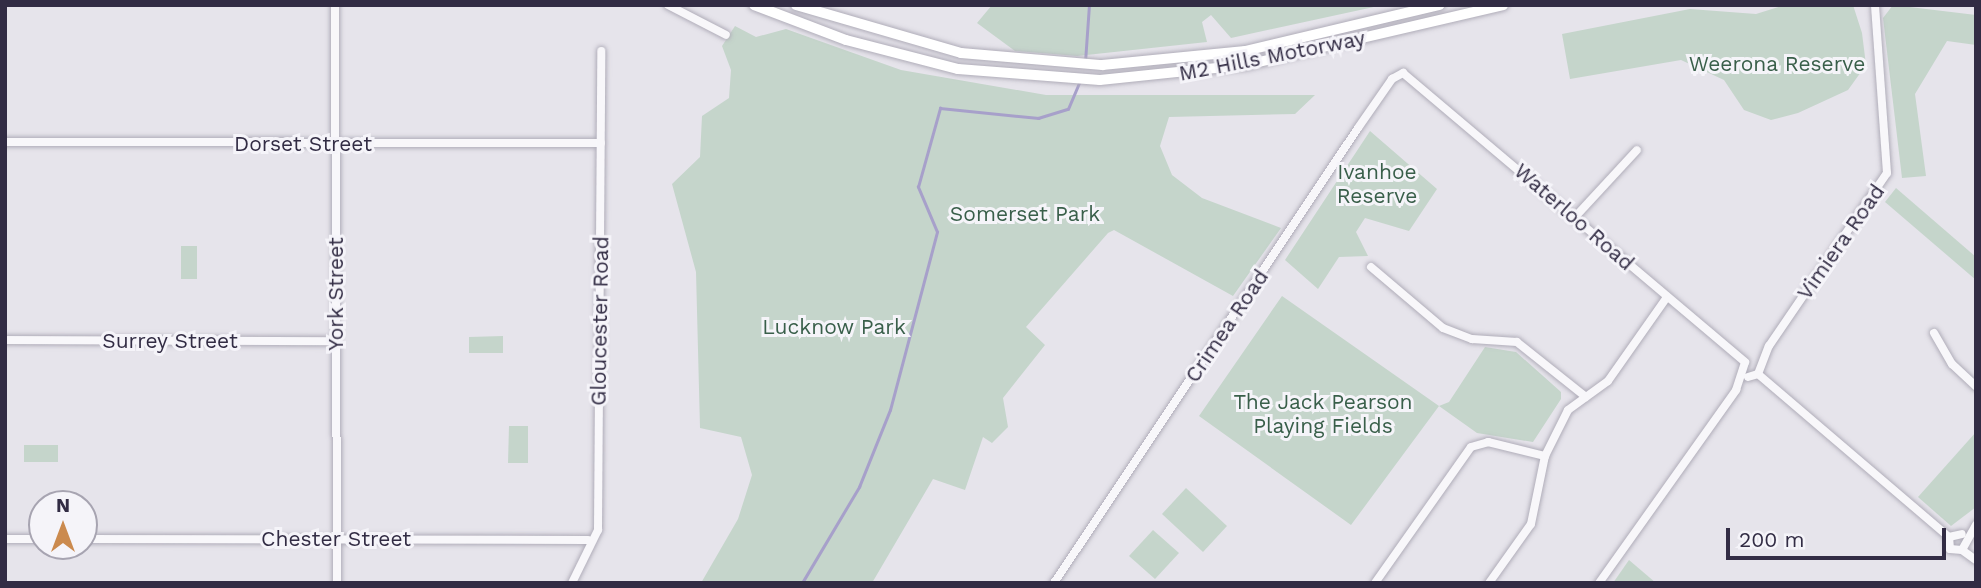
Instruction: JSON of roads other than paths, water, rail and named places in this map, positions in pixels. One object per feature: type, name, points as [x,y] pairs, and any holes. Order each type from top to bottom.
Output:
[{"type":"highway","name":"M2 Hills Motorway","points":[[754,5],[846,40],[958,69],[1061,79],[1143,79],[1246,65],[1503,5]]},
{"type":"highway","name":"M2 Hills Motorway","points":[[796,5],[961,53],[1074,64],[1141,62],[1245,51],[1440,5]]},
{"type":"street","name":"York Street","points":[[335,5],[337,583]]},
{"type":"street","points":[[668,5],[726,35]]},
{"type":"street","name":"Vimiera Road","points":[[1754,365],[1887,173],[1875,5]]},
{"type":"street","name":"Gloucester Road","points":[[572,583],[588,540],[598,530],[601,51]]},
{"type":"street","name":"Waterloo Road","points":[[1403,74],[1667,297],[1754,365],[1949,537],[1950,550],[1962,550]]},
{"type":"street","name":"Crimea Road","points":[[1054,583],[1358,128],[1392,79],[1403,74]]},
{"type":"street","name":"Dorset Street","points":[[5,142],[601,143]]},
{"type":"street","points":[[1576,218],[1637,150]]},
{"type":"street","points":[[1371,267],[1443,328],[1472,338],[1517,342],[1587,397]]},
{"type":"street","points":[[1489,583],[1531,524],[1545,456],[1567,410],[1608,381],[1667,297]]},
{"type":"street","points":[[1934,333],[1952,364],[1976,386]]},
{"type":"street","name":"Surrey Street","points":[[5,340],[335,341]]},
{"type":"street","points":[[1746,375],[1754,365]]},
{"type":"street","points":[[1599,583],[1754,365]]},
{"type":"street","points":[[1375,583],[1471,447],[1488,442],[1545,456]]},
{"type":"street","points":[[1976,524],[1964,538],[1962,550],[1976,560]]},
{"type":"street","points":[[1949,537],[1964,538]]},
{"type":"street","points":[[5,539],[28,539]]},
{"type":"street","name":"Chester Street","points":[[98,539],[588,540]]},
{"type":"waterway","points":[[1085,62],[1089,5]]},
{"type":"waterway","points":[[802,583],[859,487],[890,410],[937,232],[918,187],[940,108],[1038,118],[1068,109],[1080,81]]},
{"type":"park label","name":"Weerona Reserve","points":[[1777,64]]},
{"type":"park label","name":"Ivanhoe Reserve","points":[[1377,184]]},
{"type":"park label","name":"Somerset Park","points":[[1025,214]]},
{"type":"park label","name":"Lucknow Park","points":[[834,327]]},
{"type":"park label","name":"The Jack Pearson Playing Fields","points":[[1323,414]]}]
